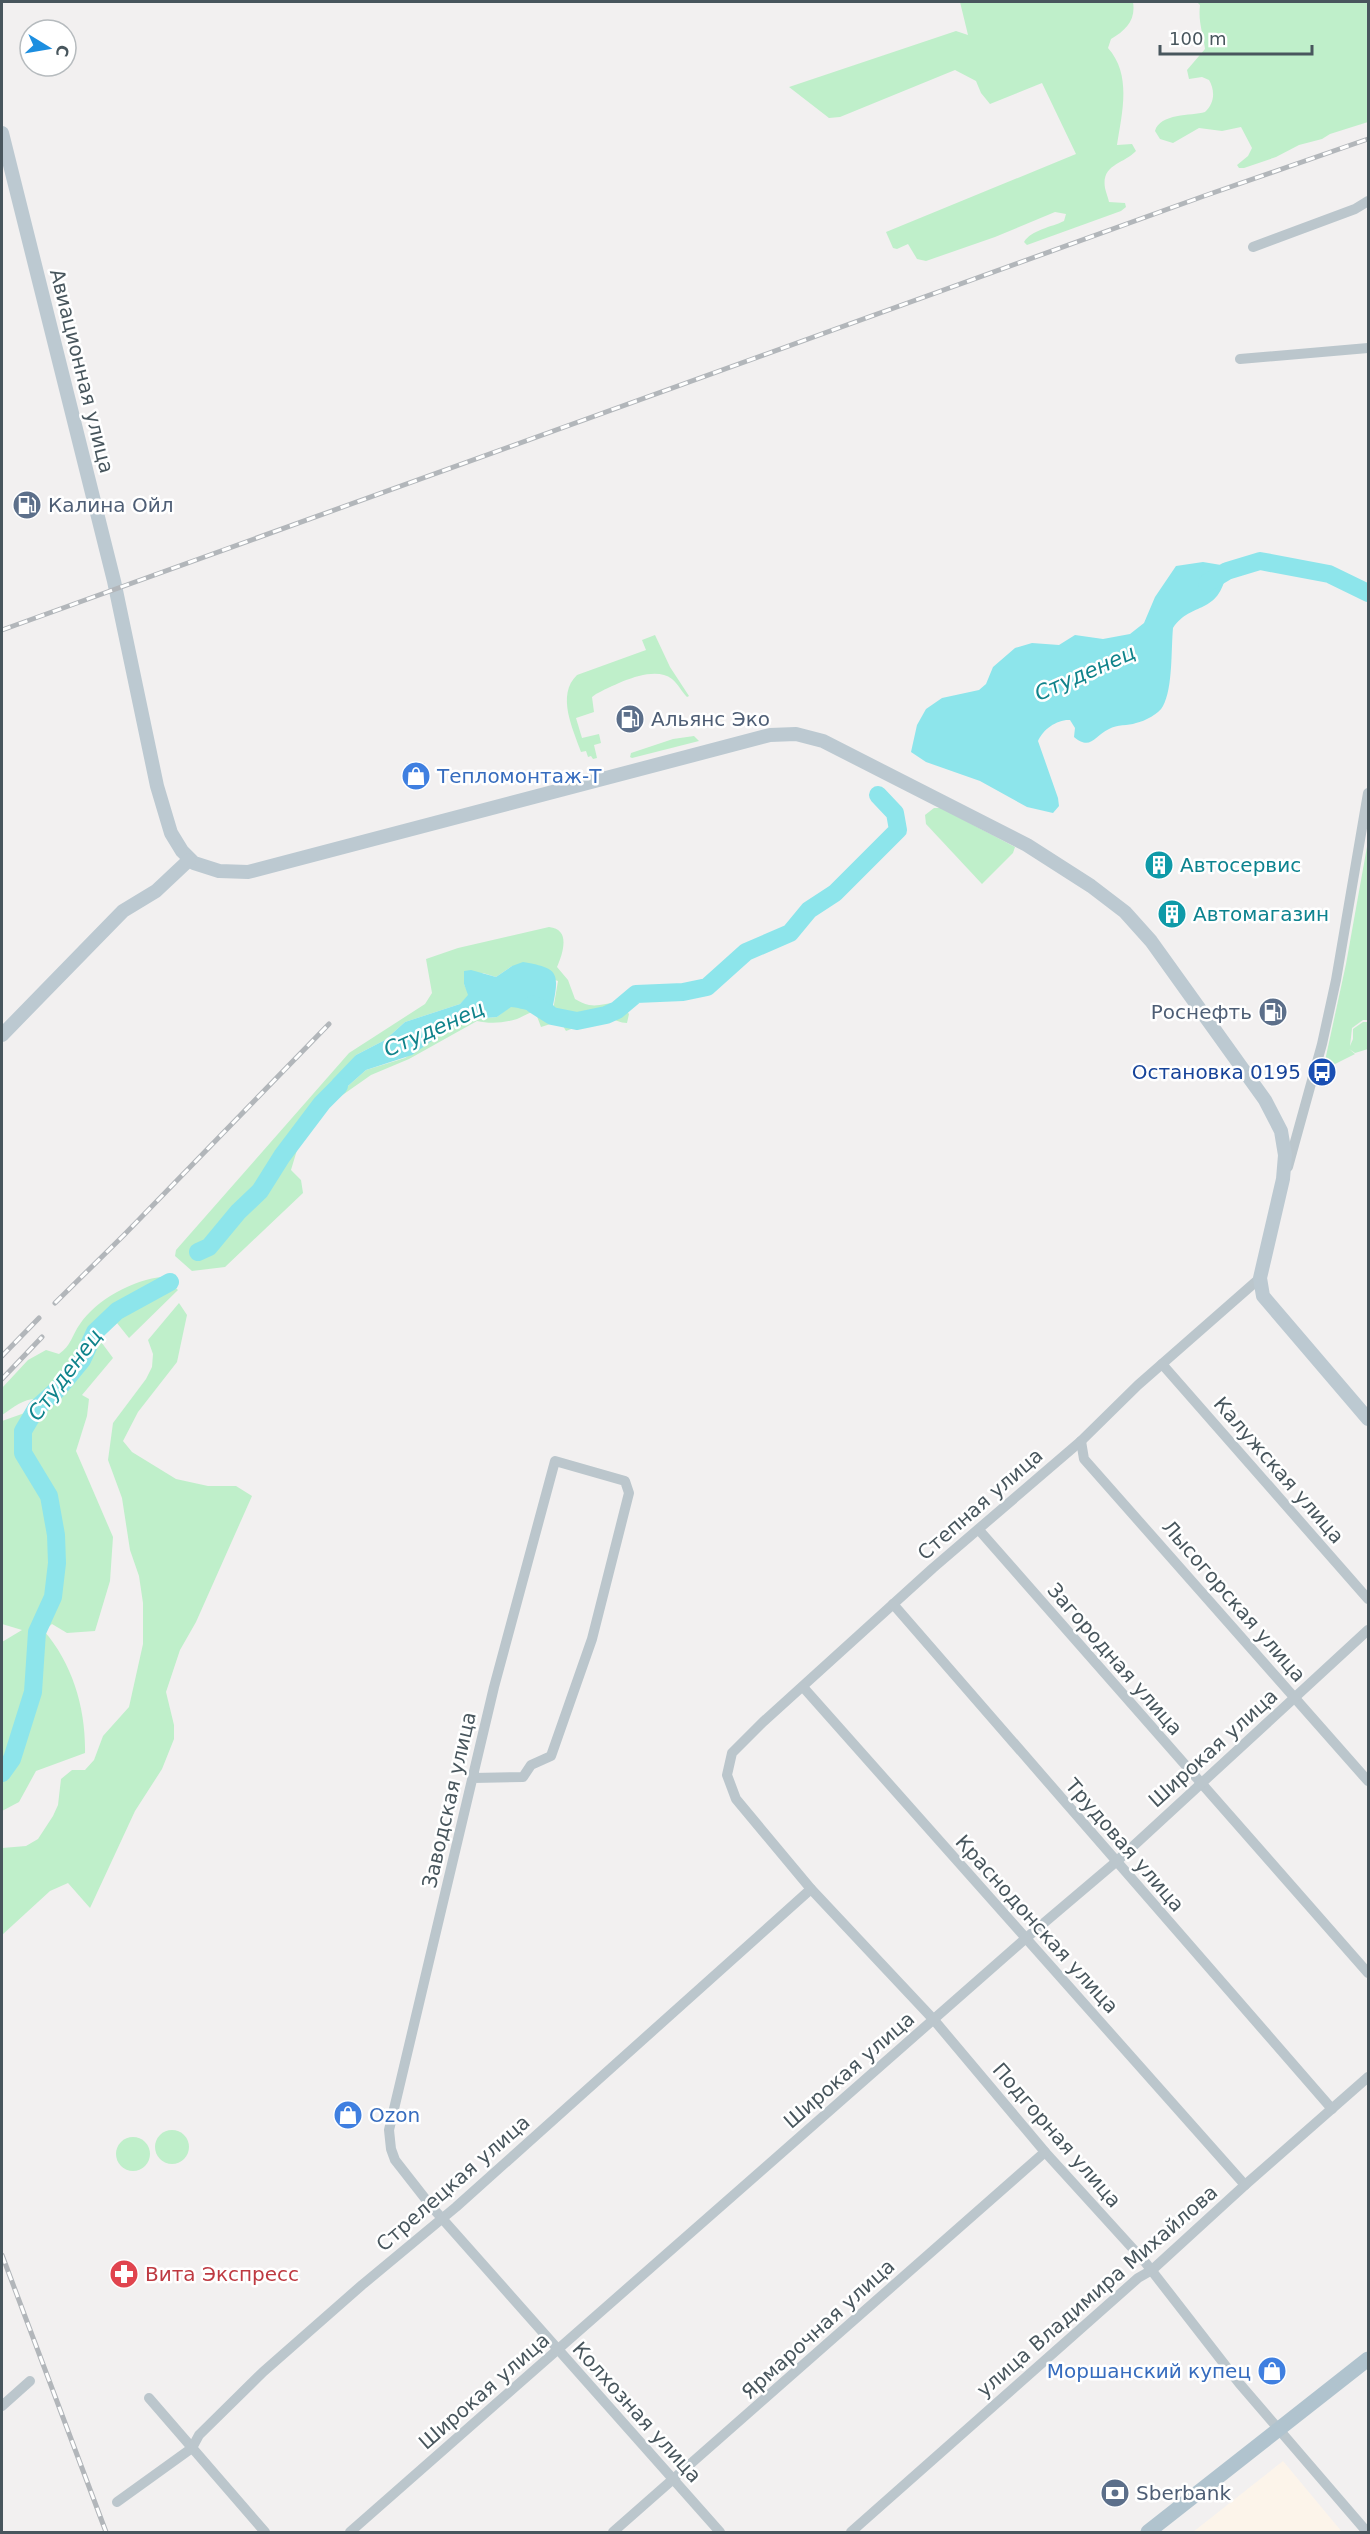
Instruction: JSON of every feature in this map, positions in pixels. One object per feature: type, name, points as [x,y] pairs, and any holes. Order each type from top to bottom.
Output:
[{"type":"main road","name":"Авиационная улица","points":[[2,133],[114,581],[157,786],[171,833],[189,860]]},
{"type":"main road","points":[[2,1035],[123,911],[156,891],[189,860],[219,871],[248,872],[724,745],[780,733],[808,736],[823,741],[1001,830],[1091,886],[1125,912],[1151,941],[1272,1112],[1281,1131],[1284,1145],[1284,1167],[1260,1278],[1263,1296],[1368,1419]]},
{"type":"main road","points":[[1148,2532],[1368,2359]]},
{"type":"street","points":[[1253,247],[1355,209],[1368,201]]},
{"type":"street","points":[[1240,359],[1368,348]]},
{"type":"street","points":[[1280,1193],[1322,1044],[1336,980],[1368,793]]},
{"type":"street","name":"Степная улица","points":[[729,1761],[738,1746],[893,1604],[1081,1441],[1162,1364],[1260,1278]]},
{"type":"street","name":"Калужская улица","points":[[1162,1364],[1368,1599]]},
{"type":"street","name":"Лысогорская улица","points":[[1081,1441],[1084,1459],[1368,1781]]},
{"type":"street","name":"Заводская улица","points":[[390,2149],[391,2121],[472,1778],[555,1461],[625,1481],[630,1492],[592,1639],[551,1756],[531,1765],[523,1777],[472,1778]]},
{"type":"street","name":"Загородная улица","points":[[979,1530],[1368,1972]]},
{"type":"street","name":"Трудовая улица","points":[[893,1604],[1332,2109]]},
{"type":"street","name":"Широкая улица","points":[[350,2532],[1025,1938],[1117,1861],[1368,1630]]},
{"type":"street","name":"Краснодонская улица","points":[[803,1687],[1245,2185]]},
{"type":"street","name":"Подгорная улица","points":[[729,1761],[728,1780],[736,1799],[811,1889],[934,2020],[1045,2152],[1152,2270],[1239,2383],[1367,2532]]},
{"type":"street","name":"Стрелецкая улица","points":[[117,2502],[192,2448],[199,2435],[263,2372],[443,2218],[811,1889]]},
{"type":"street","name":"улица Владимира Михайлова","points":[[851,2532],[1138,2278],[1152,2270],[1368,2077]]},
{"type":"street","name":"Колхозная улица","points":[[390,2149],[401,2168],[443,2218],[720,2532]]},
{"type":"street","name":"Ярмарочная улица","points":[[613,2532],[674,2481],[1045,2152]]},
{"type":"street","points":[[2,2406],[30,2382]]},
{"type":"street","points":[[149,2398],[264,2532]]},
{"type":"shaded area","points":[[1283,2461],[1342,2532],[1193,2532]]},
{"type":"green space","points":[[960,2],[1133,2],[1133,14],[1129,24],[1111,39],[1108,48],[1120,70],[1123,82],[1123,107],[1117,145],[1132,144],[1136,151],[1106,174],[1105,188],[1109,202],[1125,203],[1126,207],[1121,211],[1027,245],[1024,242],[1027,238],[1064,221],[1066,214],[1055,212],[995,237],[926,261],[917,259],[908,244],[897,249],[893,248],[886,232],[1076,154],[1042,83],[990,104],[981,93],[976,81],[955,70],[840,117],[829,118],[789,87],[956,31],[968,35]]},
{"type":"green space","points":[[1197,2],[1368,2],[1368,122],[1299,145],[1276,157],[1244,168],[1239,168],[1237,165],[1248,156],[1252,148],[1241,127],[1222,131],[1199,128],[1173,143],[1160,139],[1155,131],[1163,121],[1177,116],[1205,112],[1212,101],[1213,92],[1209,80],[1202,77],[1189,79],[1187,70],[1205,49],[1200,22],[1200,5]]},
{"type":"green space","points":[[655,635],[670,667],[689,696],[687,697],[672,679],[655,674],[634,678],[596,694],[592,697],[594,712],[576,718],[582,738],[599,734],[601,743],[594,745],[597,758],[588,757],[586,751],[581,752],[568,712],[568,692],[571,683],[577,675],[646,650],[642,640]]},
{"type":"green space","points":[[694,736],[699,741],[630,757],[631,753],[673,739]]},
{"type":"green space","points":[[934,808],[941,808],[1015,847],[1013,853],[982,884],[926,824],[925,815]]},
{"type":"green space","points":[[1368,841],[1368,1020],[1363,1020],[1352,1028],[1350,1046],[1353,1029],[1363,1022],[1368,1022],[1368,1049],[1355,1053],[1349,1049],[1355,1054],[1323,1070],[1346,964]]},
{"type":"green space","points":[[549,927],[556,929],[560,932],[564,942],[557,967],[568,980],[575,999],[589,1005],[615,1003],[629,1014],[627,1023],[602,1019],[566,1031],[560,1021],[541,1027],[535,1011],[507,1021],[492,1023],[477,1021],[409,1059],[371,1075],[314,1115],[297,1150],[291,1170],[301,1180],[303,1193],[225,1267],[192,1271],[175,1256],[176,1250],[349,1053],[425,1004],[432,993],[426,959],[458,948]],"holes":[[[512,966],[558,981],[552,1016],[535,1010],[511,1006],[497,1017],[461,1020],[405,1058],[366,1070],[331,1101],[356,1055],[385,1040],[405,1022],[460,1004],[469,995],[464,984],[483,973],[496,977]]]},
{"type":"green space","points":[[163,1277],[178,1290],[129,1338],[117,1323],[99,1339],[113,1358],[82,1395],[89,1399],[87,1416],[76,1451],[113,1537],[110,1581],[95,1631],[67,1633],[52,1624],[44,1631],[63,1658],[76,1688],[83,1720],[85,1753],[36,1771],[19,1802],[2,1811],[2,1642],[22,1630],[2,1624],[2,1421],[36,1409],[45,1400],[27,1400],[2,1415],[2,1388],[28,1360],[46,1350],[59,1354],[63,1351],[87,1315],[106,1299],[128,1286]]},
{"type":"green space","points":[[179,1303],[187,1315],[177,1362],[138,1412],[123,1441],[132,1452],[176,1479],[208,1486],[236,1486],[252,1496],[196,1622],[180,1650],[166,1692],[174,1725],[174,1739],[162,1769],[135,1811],[90,1908],[68,1883],[50,1891],[2,1935],[2,1848],[26,1846],[38,1839],[58,1805],[61,1779],[72,1770],[85,1770],[94,1760],[103,1736],[129,1707],[143,1644],[143,1603],[139,1576],[130,1550],[122,1498],[108,1460],[113,1423],[146,1379],[152,1367],[153,1354],[148,1340]]},
{"type":"green space","points":[[172,2130],[184,2135],[189,2147],[184,2159],[172,2164],[160,2159],[155,2147],[160,2135]]},
{"type":"green space","points":[[133,2137],[145,2142],[150,2154],[145,2166],[133,2171],[121,2166],[116,2154],[121,2142]]},
{"type":"water","points":[[1203,562],[1221,565],[1227,571],[1223,586],[1211,602],[1180,619],[1173,628],[1170,679],[1161,709],[1143,721],[1112,727],[1092,741],[1085,743],[1074,737],[1075,728],[1070,720],[1056,723],[1040,737],[1038,741],[1058,798],[1059,806],[1053,813],[1027,807],[980,781],[926,762],[911,752],[917,725],[926,709],[942,698],[979,690],[986,684],[993,667],[1015,648],[1032,643],[1059,645],[1075,635],[1103,639],[1130,634],[1144,623],[1155,597],[1176,566]]},
{"type":"water","points":[[523,962],[543,966],[553,973],[556,978],[553,1005],[557,1009],[556,1015],[511,1007],[497,1017],[461,1020],[412,1055],[366,1070],[331,1101],[322,1103],[323,1096],[333,1079],[356,1055],[385,1040],[405,1022],[460,1004],[468,995],[464,984],[464,971],[471,970],[496,977],[512,966]]},
{"type":"waterway","name":"Студенец","points":[[1207,583],[1227,571],[1260,561],[1329,574],[1368,593]]},
{"type":"waterway","name":"Студенец","points":[[533,1004],[552,1016],[577,1021],[606,1015],[617,1010],[636,994],[683,992],[707,987],[746,952],[790,933],[809,910],[835,893],[898,830],[895,813],[878,795]]},
{"type":"waterway","name":"Студенец","points":[[198,1252],[209,1247],[238,1212],[260,1191],[282,1156],[322,1103],[339,1086]]},
{"type":"waterway","name":"Студенец","points":[[2,1773],[12,1759],[33,1692],[37,1632],[53,1597],[57,1563],[56,1535],[49,1496],[23,1453],[23,1431],[36,1409],[59,1388],[82,1360],[95,1332],[117,1311],[170,1282]]},
{"type":"railway","points":[[2,630],[1204,196],[1368,139]]},
{"type":"railway","points":[[55,1303],[329,1024]]},
{"type":"railway","points":[[2,1356],[39,1318]]},
{"type":"railway","points":[[2,1379],[42,1337]]},
{"type":"railway","points":[[2,2255],[106,2532]]},
{"type":"place","name":"Калина Ойл","points":[[27,505]]},
{"type":"place","name":"Альянс Эко","points":[[630,719]]},
{"type":"place","name":"Тепломонтаж-Т","points":[[416,776]]},
{"type":"place","name":"Автосервис","points":[[1159,865]]},
{"type":"place","name":"Автомагазин","points":[[1172,914]]},
{"type":"place","name":"Роснефть","points":[[1273,1012]]},
{"type":"place","name":"Остановка 0195","points":[[1322,1072]]},
{"type":"place","name":"Ozon","points":[[348,2115]]},
{"type":"place","name":"Вита Экспресс","points":[[124,2274]]},
{"type":"place","name":"Моршанский купец","points":[[1272,2371]]},
{"type":"place","name":"Sberbank","points":[[1115,2493]]}]
